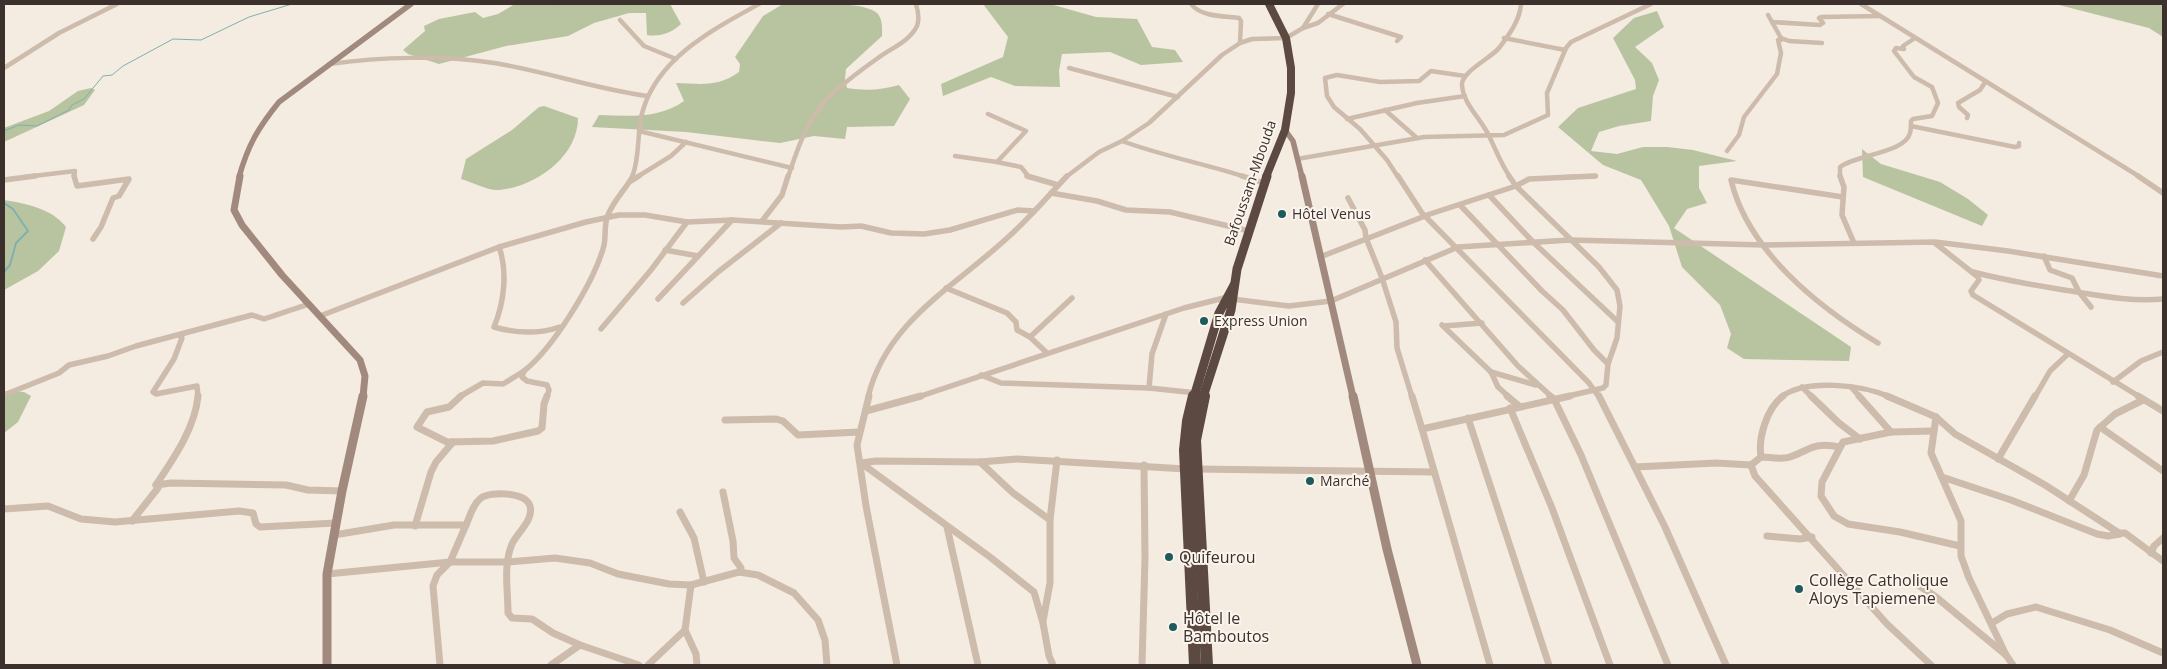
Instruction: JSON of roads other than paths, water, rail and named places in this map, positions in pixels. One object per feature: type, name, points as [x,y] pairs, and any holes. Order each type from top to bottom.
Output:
[{"type":"highway","name":"Bafoussam-Mbouda","points":[[1195,665],[1198,618],[1191,469],[1199,393],[1234,285],[1264,183],[1285,130],[1292,80],[1286,38],[1269,4]]},
{"type":"highway","name":"Bafoussam-Mbouda","points":[[1198,618],[1207,665]]},
{"type":"street","points":[[4,68],[72,24],[117,4]]},
{"type":"street","points":[[328,665],[327,574],[342,490],[360,416],[365,376],[360,360],[282,275],[242,225],[234,210],[238,182],[247,150],[262,124],[279,102],[410,4]]},
{"type":"street","points":[[524,370],[522,377],[527,381],[547,385],[549,390],[544,404],[541,430],[493,441],[441,442],[424,428],[417,427],[425,414],[448,407],[475,385],[488,382],[501,385],[524,370],[539,357],[577,304],[604,248],[606,217],[615,200],[629,182],[635,168],[640,121],[648,96],[663,73],[676,59],[703,37],[759,4]]},
{"type":"street","points":[[762,221],[782,195],[798,148],[810,122],[827,100],[880,57],[906,40],[917,26],[916,4]]},
{"type":"street","points":[[1191,4],[1192,7],[1207,13],[1239,18],[1241,21],[1240,43]]},
{"type":"street","points":[[1303,28],[1318,4]]},
{"type":"street","points":[[897,665],[866,506],[857,444],[872,385],[883,360],[897,336],[913,317],[1007,239],[1070,173],[1083,166],[1098,152],[1122,141],[1150,124],[1214,61],[1240,43],[1257,39],[1286,38],[1303,28],[1318,23],[1342,4]]},
{"type":"street","points":[[1422,429],[1596,390],[1606,385],[1608,364],[1617,338],[1617,321],[1620,306],[1617,290],[1599,267],[1516,186],[1501,164],[1489,135],[1465,96],[1462,85],[1465,76],[1490,56],[1504,38],[1520,15],[1521,4]]},
{"type":"street","points":[[1297,160],[1417,138],[1509,133],[1548,115],[1548,93],[1565,50],[1575,40],[1651,4]]},
{"type":"street","points":[[1861,4],[2119,163],[2163,193]]},
{"type":"street","points":[[1328,14],[1401,37],[1397,41]]},
{"type":"street","points":[[1768,15],[1782,38],[1789,41],[1822,43]]},
{"type":"street","points":[[1772,22],[1820,24],[1823,23],[1819,18],[1821,17],[1880,16]]},
{"type":"street","points":[[620,20],[644,46],[676,59]]},
{"type":"street","points":[[1504,38],[1565,50]]},
{"type":"street","points":[[1727,151],[1739,134],[1744,117],[1777,74],[1781,53],[1778,40],[1782,38]]},
{"type":"street","points":[[1854,243],[1842,214],[1844,187],[1839,172],[1843,164],[1864,155],[1895,149],[1907,140],[1913,119],[1932,116],[1938,102],[1938,97],[1932,87],[1922,84],[1913,77],[1894,51],[1896,48],[1904,49],[1903,46],[1915,38]]},
{"type":"street","points":[[328,64],[348,61],[437,58],[484,61],[508,65],[603,90],[648,96]]},
{"type":"street","points":[[1069,68],[1178,97]]},
{"type":"street","points":[[1465,76],[1431,71],[1421,81],[1387,82],[1326,76],[1328,100],[1360,129],[1391,165],[1426,216],[1596,390],[1610,414],[1622,445],[1636,467],[1726,665]]},
{"type":"street","points":[[1967,118],[1968,115],[1958,103],[1980,90],[1986,81]]},
{"type":"street","points":[[1347,119],[1440,98],[1465,96]]},
{"type":"street","points":[[1385,110],[1417,138]]},
{"type":"street","points":[[988,114],[1026,131],[997,162]]},
{"type":"street","points":[[1912,126],[2015,147],[2020,146],[2019,143]]},
{"type":"street","points":[[1285,130],[1292,141],[1316,231],[1320,257],[1387,549],[1417,665]]},
{"type":"street","points":[[639,131],[792,168]]},
{"type":"street","points":[[1122,141],[1155,153],[1204,164],[1264,183]]},
{"type":"street","points":[[629,182],[671,156],[686,142]]},
{"type":"street","points":[[955,156],[1021,167],[1028,177],[1058,185]]},
{"type":"street","points":[[784,167],[790,175]]},
{"type":"street","points":[[4,180],[75,171],[74,182],[77,186],[82,187],[129,179],[128,184],[119,196],[113,198],[93,239]]},
{"type":"street","points":[[1320,257],[1366,238],[1534,178],[1596,176]]},
{"type":"street","points":[[1843,197],[1731,180],[1735,197],[1744,217],[1784,269],[1820,304],[1840,320],[1878,342]]},
{"type":"street","points":[[1051,193],[1097,201],[1126,210],[1170,212],[1249,231]]},
{"type":"street","points":[[1489,195],[1533,242],[1617,321]]},
{"type":"street","points":[[1348,198],[1365,230],[1366,238],[1382,278],[1396,322],[1397,348],[1490,665]]},
{"type":"street","points":[[1460,205],[1542,291],[1563,310],[1594,350],[1608,364]]},
{"type":"street","points":[[320,316],[499,247],[606,217],[630,214],[687,222],[732,220],[841,227],[861,226],[891,233],[924,234],[950,230],[1018,210],[1034,211]]},
{"type":"street","points":[[658,299],[732,220]]},
{"type":"street","points":[[601,329],[687,222]]},
{"type":"street","points":[[682,303],[781,223]]},
{"type":"street","points":[[866,411],[899,403],[1166,314],[1229,299],[1289,306],[1331,301],[1458,247],[1570,240],[1765,245],[1935,242],[2044,256],[2163,276]]},
{"type":"street","points":[[1935,242],[1973,272],[1979,280],[1971,291],[1973,295],[2163,411]]},
{"type":"street","points":[[499,247],[504,264],[504,280],[498,320],[494,327],[506,331],[550,331],[562,326]]},
{"type":"street","points":[[666,250],[698,256]]},
{"type":"street","points":[[2044,256],[2050,270],[2072,278],[2079,292],[2091,307]]},
{"type":"street","points":[[1425,260],[1518,366],[1554,399],[1581,455],[1668,665]]},
{"type":"street","points":[[1973,272],[1998,279],[2138,301],[2163,299]]},
{"type":"street","points":[[946,288],[1007,313],[1016,322],[1017,330],[1030,337],[1047,353]]},
{"type":"street","points":[[1030,337],[1072,298]]},
{"type":"street","points":[[4,395],[59,373],[68,365],[108,356],[136,346],[252,316],[258,316],[260,319],[268,318],[309,304]]},
{"type":"street","points":[[1149,388],[1152,354],[1166,314]]},
{"type":"street","points":[[1482,324],[1443,325],[1491,372],[1498,387],[1519,406]]},
{"type":"street","points":[[132,521],[158,488],[156,485],[173,460],[195,417],[198,398],[197,386],[156,394],[153,392],[177,351],[182,338],[179,335]]},
{"type":"street","points":[[2113,382],[2141,361],[2163,352]]},
{"type":"street","points":[[1998,459],[2050,371],[2068,354]]},
{"type":"street","points":[[1491,372],[1540,386]]},
{"type":"street","points":[[981,375],[1001,382],[1149,388],[1199,393]]},
{"type":"street","points":[[1636,467],[1716,463],[1751,466],[1761,457],[1763,430],[1768,414],[1777,400],[1783,395],[1802,387],[1829,385],[1851,387],[1884,393],[1936,417],[1955,434],[2069,501],[2119,533],[2125,533],[2163,561]]},
{"type":"street","points":[[1802,387],[1839,423],[1860,439]]},
{"type":"street","points":[[1851,387],[1891,432]]},
{"type":"street","points":[[2069,501],[2081,483],[2090,458],[2092,443],[2100,426],[2143,400]]},
{"type":"street","points":[[1510,408],[1552,508],[1610,665]]},
{"type":"street","points":[[1936,417],[1930,453],[1961,521],[1961,556],[1969,578],[2006,656],[2013,665]]},
{"type":"street","points":[[1468,418],[1549,665]]},
{"type":"street","points":[[725,420],[782,420],[792,433],[798,435],[859,432]]},
{"type":"street","points":[[2100,426],[2163,471]]},
{"type":"street","points":[[1934,431],[1891,432],[1843,442],[1822,482],[1821,496],[1829,511],[1848,524],[1900,532],[1960,546]]},
{"type":"street","points":[[415,526],[431,472],[436,462],[453,442]]},
{"type":"street","points":[[1761,457],[1788,458],[1805,449],[1825,444],[1840,447]]},
{"type":"street","points":[[861,462],[980,462],[1017,459],[1191,469],[1434,472]]},
{"type":"street","points":[[1043,623],[1050,583],[1050,520],[1057,460]]},
{"type":"street","points":[[861,462],[947,528],[990,557],[1034,592],[1043,623],[1049,656],[1053,665]]},
{"type":"street","points":[[980,462],[1032,509],[1050,520]]},
{"type":"street","points":[[1142,665],[1144,465]]},
{"type":"street","points":[[1751,466],[1760,482],[1812,537],[1887,624],[1932,665]]},
{"type":"street","points":[[1942,477],[2011,500],[2097,534],[2108,536],[2125,533]]},
{"type":"street","points":[[156,485],[203,483],[286,485],[308,490],[342,490]]},
{"type":"street","points":[[723,492],[733,541],[734,558],[741,568],[740,572]]},
{"type":"street","points":[[440,665],[433,586],[437,575],[450,562],[477,502],[482,497],[502,493],[520,497],[528,502],[530,506],[529,516],[512,544],[508,562],[508,613],[512,618],[532,619],[553,633],[580,645],[639,665]]},
{"type":"street","points":[[4,510],[48,506],[81,519],[116,522],[239,511],[253,514],[256,524],[260,527],[336,523]]},
{"type":"street","points":[[680,512],[694,538],[704,582]]},
{"type":"street","points":[[334,535],[394,525],[466,525]]},
{"type":"street","points":[[947,528],[978,665]]},
{"type":"street","points":[[1767,536],[1800,539],[1812,537]]},
{"type":"street","points":[[2151,554],[2154,546],[2163,538]]},
{"type":"street","points":[[327,574],[450,562],[508,562],[555,558],[590,563],[618,574],[669,584],[691,585],[740,572],[758,575],[794,593],[820,626],[825,640],[827,665]]},
{"type":"street","points":[[1911,580],[1926,589],[1986,642],[2006,656]]},
{"type":"street","points":[[691,585],[685,630],[696,654],[697,665]]},
{"type":"street","points":[[1992,623],[2007,614],[2025,608],[2036,607],[2134,639],[2163,653]]},
{"type":"street","points":[[648,665],[685,630]]},
{"type":"street","points":[[551,665],[580,645]]},
{"type":"waterway","points":[[4,131],[19,125],[37,126],[69,110],[72,105],[84,99],[103,76],[112,75],[123,66],[173,39],[201,40],[249,17],[292,4]]},
{"type":"waterway","points":[[4,203],[13,209],[28,231],[16,243],[10,265],[4,272]]},
{"type":"place","name":"Hôtel Venus","points":[[1282,214]]},
{"type":"place","name":"Express Union","points":[[1204,321]]},
{"type":"place","name":"Marché","points":[[1310,481]]},
{"type":"place","name":"Quifeurou","points":[[1169,557]]},
{"type":"place","name":"Collège Catholique Aloys Tapiemene","points":[[1799,589]]},
{"type":"place","name":"Hôtel le Bamboutos","points":[[1173,627]]}]
